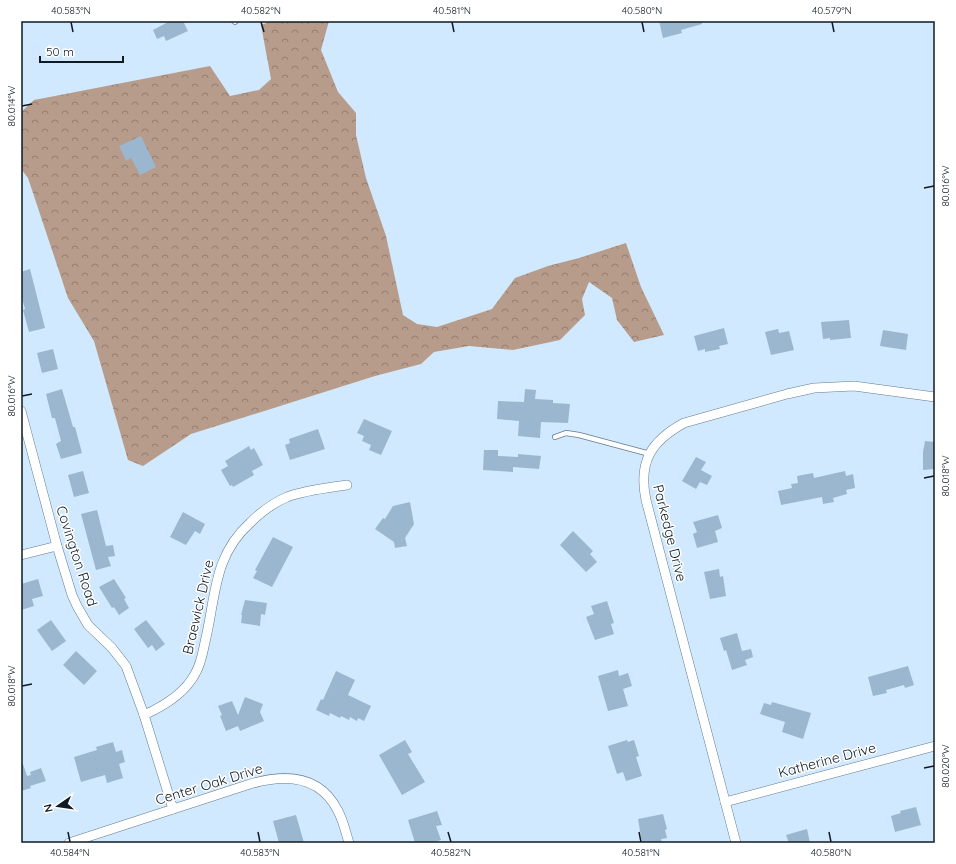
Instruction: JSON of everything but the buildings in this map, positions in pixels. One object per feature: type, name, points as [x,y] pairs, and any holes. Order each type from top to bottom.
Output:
[{"type":"street","name":"Parkedge Drive","points":[[736,843],[646,500],[643,472],[645,465],[654,447],[669,431],[684,423],[786,394],[814,388],[854,386],[935,397]]},
{"type":"street","name":"Covington Road","points":[[21,411],[57,546],[77,606],[88,625],[112,648],[126,666],[144,715],[173,809]]},
{"type":"street","name":"Braewick Drive","points":[[144,715],[171,700],[180,693],[195,674],[203,651],[217,577],[221,564],[234,538],[239,532],[265,510],[286,498],[311,491],[347,486]]},
{"type":"street","points":[[21,555],[57,546]]},
{"type":"street","name":"Katherine Drive","points":[[726,802],[935,746]]},
{"type":"street","name":"Center Oak Drive","points":[[69,843],[262,780],[278,778],[295,778],[304,780],[324,792],[339,811],[349,843]]},
{"type":"lane","points":[[555,437],[566,433],[579,435],[650,454]]},
{"type":"green space","points":[[272,21],[329,21],[321,50],[338,92],[356,113],[356,135],[366,178],[386,236],[403,315],[417,324],[437,327],[492,309],[515,278],[548,266],[626,243],[641,287],[664,335],[634,342],[617,320],[612,298],[589,282],[582,299],[585,315],[560,340],[513,350],[469,346],[434,352],[421,364],[375,376],[191,434],[143,466],[128,460],[94,341],[68,298],[28,178],[21,169],[21,112],[34,100],[210,66],[230,96],[259,90],[271,79],[261,25]]}]
